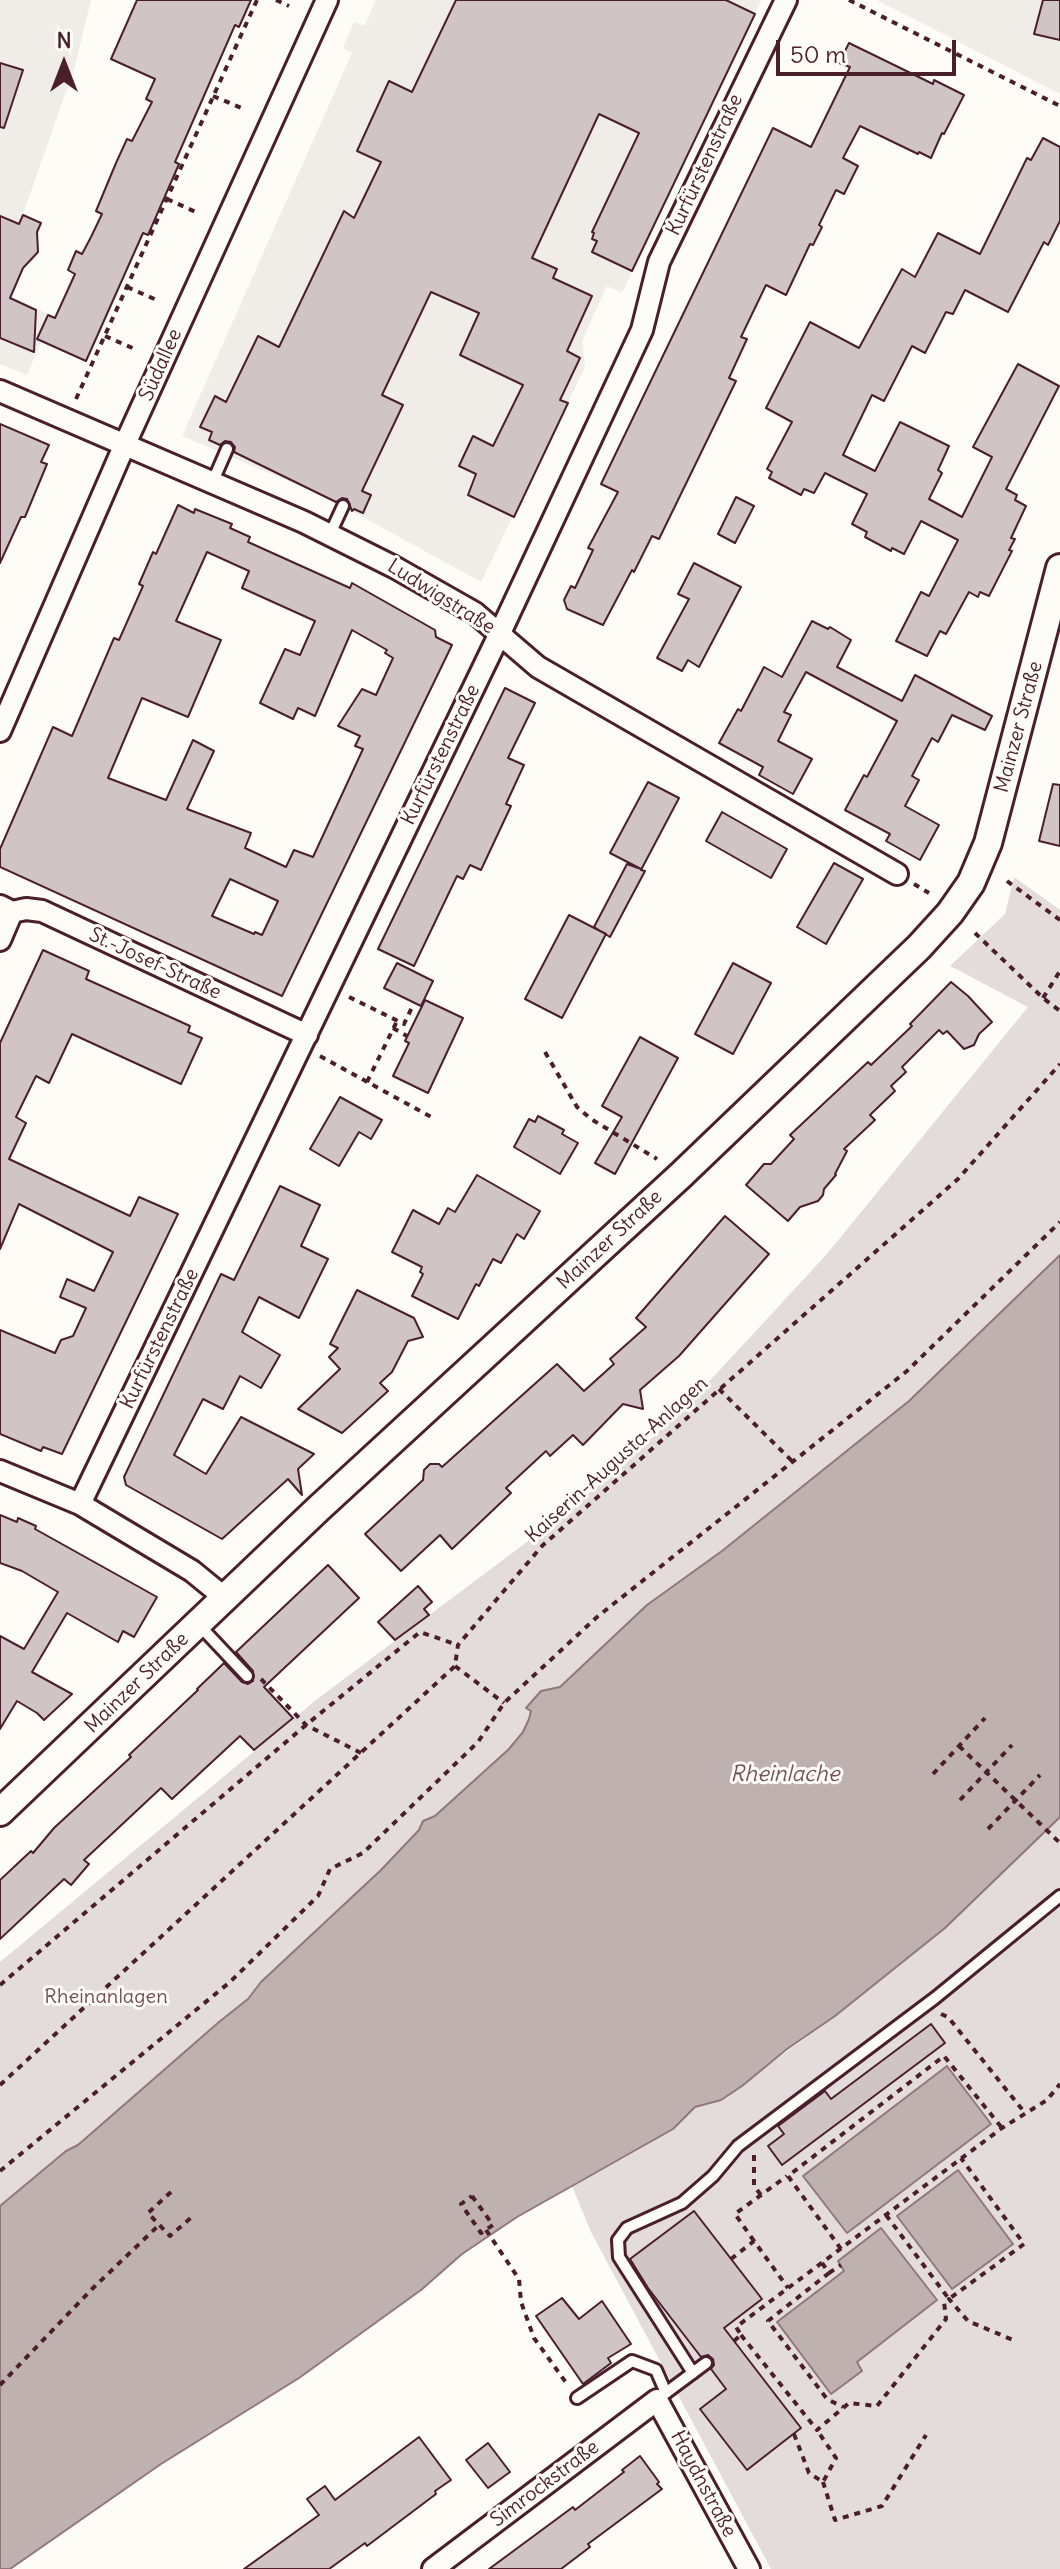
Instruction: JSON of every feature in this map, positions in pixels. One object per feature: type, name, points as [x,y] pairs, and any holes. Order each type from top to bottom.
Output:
[{"type":"street","name":"Südallee","points":[[0,731],[125,444],[327,0]]},
{"type":"street","name":"Kurfürstenstraße","points":[[80,1504],[500,633],[642,330],[659,262],[786,0]]},
{"type":"street","name":"Ludwigstraße","points":[[0,391],[330,534],[433,588],[475,613],[538,667],[897,874]]},
{"type":"street","name":"Mainzer Straße","points":[[0,1812],[308,1519],[681,1175],[919,947],[950,913],[971,883],[988,843],[1060,568]]},
{"type":"street","points":[[0,940],[6,909]]},
{"type":"street","name":"St.-Josef-Straße","points":[[6,909],[42,911],[307,1035]]},
{"type":"street","points":[[0,1471],[80,1504],[192,1571],[225,1598]]},
{"type":"street","name":"Simrockstraße","points":[[433,2569],[662,2396]]},
{"type":"street","name":"Haydnstraße","points":[[662,2396],[749,2569]]},
{"type":"lane","points":[[213,481],[227,449]]},
{"type":"lane","points":[[330,534],[343,506]]},
{"type":"lane","points":[[198,1624],[247,1676]]},
{"type":"lane","points":[[693,2373],[619,2257],[618,2240],[627,2228],[682,2203],[713,2176],[738,2146],[935,1998],[1060,1896]]},
{"type":"lane","points":[[577,2398],[632,2361],[656,2370],[662,2396],[706,2363]]},
{"type":"path","points":[[76,399],[257,0]]},
{"type":"path","points":[[276,0],[289,6]]},
{"type":"path","points":[[849,0],[1060,106]]},
{"type":"path","points":[[213,96],[244,109]]},
{"type":"path","points":[[167,199],[198,213]]},
{"type":"path","points":[[127,287],[159,301]]},
{"type":"path","points":[[105,336],[137,350]]},
{"type":"path","points":[[1007,881],[1060,920]]},
{"type":"path","points":[[975,933],[1060,1011]]},
{"type":"path","points":[[1043,998],[1060,971]]},
{"type":"path","points":[[349,997],[404,1024],[414,1003]]},
{"type":"path","points":[[367,1082],[397,1021]]},
{"type":"path","points":[[393,1028],[407,1036]]},
{"type":"path","points":[[545,1052],[577,1107],[591,1119],[657,1159]]},
{"type":"path","points":[[325,1059],[433,1118]]},
{"type":"path","name":"Kaiserin-Augusta-Anlagen","points":[[458,1645],[542,1546],[958,1179],[1060,1064]]},
{"type":"path","points":[[0,2171],[230,1982],[318,1896],[330,1869],[363,1853],[478,1742],[504,1703],[597,1617],[907,1371],[1060,1222]]},
{"type":"path","points":[[719,1389],[792,1461]]},
{"type":"path","points":[[0,1985],[420,1632],[458,1645],[455,1666],[0,2085]]},
{"type":"path","points":[[455,1666],[504,1703]]},
{"type":"path","points":[[933,1774],[985,1718]]},
{"type":"path","points":[[306,1725],[361,1753]]},
{"type":"path","points":[[960,1800],[1012,1745]]},
{"type":"path","points":[[959,1746],[1060,1843]]},
{"type":"path","points":[[988,1829],[1040,1775]]},
{"type":"path","points":[[948,2017],[1025,2113]]},
{"type":"path","points":[[788,2288],[735,2214],[944,2056],[1002,2128]]},
{"type":"path","points":[[823,2482],[836,2458],[736,2327],[1002,2128],[1047,2100],[1060,2084]]},
{"type":"path","points":[[760,2146],[754,2158],[754,2186],[761,2195]]},
{"type":"path","points":[[817,2430],[849,2403],[877,2406],[946,2319],[944,2302],[1024,2244],[961,2158]]},
{"type":"path","points":[[788,2176],[841,2249]]},
{"type":"path","points":[[171,2192],[148,2213],[170,2236],[193,2216]]},
{"type":"path","points":[[472,2196],[493,2225],[486,2230],[481,2233],[461,2204],[472,2196]]},
{"type":"path","points":[[886,2215],[968,2321],[1013,2340]]},
{"type":"path","points":[[0,2385],[92,2289],[159,2225]]},
{"type":"path","points":[[486,2230],[519,2279],[527,2321],[548,2359]]},
{"type":"path","points":[[731,2259],[754,2241]]},
{"type":"path","points":[[822,2263],[829,2273]]},
{"type":"path","points":[[841,2265],[768,2321],[827,2399],[843,2408]]},
{"type":"path","points":[[734,2341],[741,2335]]},
{"type":"path","points":[[794,2434],[809,2473],[823,2482],[835,2520],[882,2506],[926,2435]]},
{"type":"shaded area","points":[[0,0],[91,0],[75,66],[23,214],[42,223],[37,238],[39,250],[34,260],[25,265],[11,297],[52,316],[27,375],[0,364]]},
{"type":"shaded area","points":[[376,0],[761,0],[622,293],[607,286],[582,341],[585,367],[481,582],[330,499],[182,436],[352,53],[343,48],[354,22],[364,26]]},
{"type":"shaded area","points":[[877,0],[1060,0],[1060,94]]},
{"type":"green space","name":"Rheinanlagen","points":[[1014,877],[1060,910],[1060,1255],[909,1401],[722,1551],[647,1605],[560,1687],[541,1691],[527,1708],[531,1711],[523,1732],[509,1749],[435,1816],[423,1821],[419,1830],[381,1870],[261,1982],[248,1999],[78,2145],[66,2151],[0,2206],[0,1962],[316,1700],[571,1509],[648,1442],[704,1387],[827,1254],[1028,1007],[950,966],[1005,914]]},
{"type":"green space","points":[[1060,1817],[1060,2569],[771,2569],[591,2232],[572,2186],[673,2129],[695,2107],[721,2100],[835,2016],[945,1928]]},
{"type":"water","name":"Rheinlache","points":[[1060,1255],[1060,1817],[945,1928],[742,2086],[721,2100],[695,2107],[673,2129],[517,2217],[462,2254],[421,2290],[299,2378],[161,2464],[10,2569],[0,2569],[0,2206],[66,2151],[78,2145],[248,1999],[261,1982],[381,1870],[419,1830],[423,1821],[435,1816],[509,1749],[529,1719],[531,1711],[526,1708],[541,1691],[560,1687],[647,1605],[722,1551],[909,1401]]},
{"type":"water","points":[[947,2066],[991,2124],[847,2233],[803,2176]]},
{"type":"water","points":[[958,2170],[1013,2244],[952,2289],[897,2216]]},
{"type":"water","points":[[881,2228],[937,2300],[857,2362],[862,2371],[831,2394],[777,2322],[844,2271],[838,2261]]},
{"type":"building","points":[[137,0],[251,0],[239,27],[235,25],[175,162],[179,164],[148,235],[143,233],[86,361],[37,339],[48,315],[55,318],[75,274],[68,270],[76,251],[82,254],[91,237],[102,214],[96,211],[116,163],[127,139],[132,141],[152,102],[146,99],[155,79],[111,59]]},
{"type":"building","points":[[456,0],[726,0],[755,14],[632,271],[592,252],[597,241],[592,239],[592,232],[639,133],[599,114],[532,258],[557,269],[553,278],[592,296],[567,351],[580,358],[560,400],[568,403],[514,517],[468,495],[476,474],[459,466],[473,436],[493,446],[523,385],[460,355],[479,313],[431,292],[382,395],[403,405],[362,491],[371,495],[363,513],[352,511],[347,499],[336,502],[234,452],[231,442],[225,441],[220,445],[209,440],[212,432],[200,427],[215,396],[226,402],[258,336],[279,347],[344,211],[354,218],[381,162],[357,151],[389,81],[412,92]]},
{"type":"building","points":[[1043,0],[1060,0],[1060,40],[1034,34]]},
{"type":"building","points":[[849,43],[933,84],[934,80],[964,95],[931,158],[860,126],[843,158],[858,166],[844,194],[836,190],[819,225],[822,227],[813,245],[810,244],[786,295],[766,285],[741,337],[747,339],[729,378],[736,381],[659,539],[652,536],[603,625],[567,609],[564,600],[571,586],[575,588],[593,550],[588,548],[618,492],[601,484],[773,128],[811,147],[850,67],[839,63]]},
{"type":"building","points":[[0,63],[23,70],[4,128],[0,127]]},
{"type":"building","points":[[1043,138],[1060,147],[1060,221],[1048,245],[1044,242],[1008,312],[965,290],[953,314],[946,312],[925,353],[912,346],[884,401],[872,395],[843,455],[875,471],[900,422],[949,446],[938,470],[942,473],[929,499],[962,517],[992,457],[973,447],[1018,364],[1059,386],[1006,489],[1017,495],[1015,500],[1026,506],[1011,538],[1015,539],[1009,550],[1012,551],[989,596],[980,592],[978,597],[969,592],[946,634],[940,631],[927,656],[896,641],[921,592],[929,596],[958,540],[921,521],[904,554],[892,548],[891,551],[865,537],[867,532],[852,524],[867,494],[825,473],[814,493],[804,489],[801,495],[769,478],[772,472],[767,469],[792,422],[766,408],[810,322],[859,348],[902,269],[915,277],[938,233],[980,254],[1027,158],[1031,160]]},
{"type":"building","points":[[23,215],[41,223],[37,232],[38,252],[23,268],[10,298],[36,310],[34,352],[0,338],[0,216],[19,224]]},
{"type":"building","points":[[0,424],[49,445],[41,462],[47,464],[25,517],[21,517],[0,563]]},
{"type":"building","points":[[736,497],[754,506],[735,543],[718,534]]},
{"type":"building","points":[[178,505],[194,513],[195,509],[232,524],[230,528],[250,537],[248,542],[350,588],[352,583],[435,630],[436,637],[452,645],[282,996],[0,867],[0,849],[53,727],[72,736],[114,638],[119,640],[143,586],[139,584],[153,552],[156,554]],"holes":[[[207,552],[249,571],[242,588],[315,621],[300,655],[285,649],[260,703],[293,719],[298,708],[315,716],[352,630],[387,650],[385,653],[393,658],[376,695],[362,689],[338,726],[360,736],[355,746],[363,749],[313,857],[294,850],[286,867],[245,848],[251,833],[187,809],[214,751],[193,740],[166,800],[108,778],[142,698],[188,717],[221,640],[176,621]],[[230,879],[278,901],[262,935],[212,916]]]},
{"type":"building","points":[[694,563],[741,587],[699,667],[688,660],[682,671],[657,658],[689,599],[678,594]]},
{"type":"building","points":[[812,621],[828,629],[830,627],[851,640],[837,667],[902,701],[915,675],[992,716],[985,730],[952,715],[938,742],[932,738],[912,776],[919,780],[905,806],[939,825],[920,860],[886,841],[890,834],[845,810],[897,721],[806,672],[784,712],[791,715],[778,741],[812,759],[793,794],[759,775],[763,767],[719,743],[738,709],[741,711],[764,667],[782,677]]},
{"type":"building","points":[[505,688],[535,703],[508,758],[524,765],[506,804],[511,806],[481,870],[470,865],[463,879],[457,876],[414,966],[378,949]]},
{"type":"building","points":[[648,782],[679,798],[610,937],[594,927],[627,864],[641,869],[610,853]]},
{"type":"building","points":[[1053,784],[1060,785],[1060,846],[1039,841]]},
{"type":"building","points":[[722,812],[787,849],[771,878],[706,841]]},
{"type":"building","points":[[834,863],[863,879],[826,944],[797,927]]},
{"type":"building","points":[[569,915],[606,934],[562,1018],[525,999]]},
{"type":"building","points":[[43,950],[89,971],[86,979],[190,1026],[188,1032],[202,1038],[181,1084],[72,1034],[49,1083],[36,1076],[16,1117],[26,1123],[9,1159],[130,1216],[139,1197],[178,1214],[62,1454],[43,1447],[41,1451],[0,1434],[0,1330],[55,1353],[61,1340],[73,1336],[86,1308],[60,1297],[67,1279],[94,1291],[113,1252],[19,1204],[0,1249],[0,1043]]},
{"type":"building","points":[[397,963],[433,981],[421,1006],[384,988]]},
{"type":"building","points":[[733,963],[771,983],[733,1054],[695,1034]]},
{"type":"building","points":[[951,982],[992,1022],[979,1034],[974,1045],[964,1049],[947,1031],[943,1034],[939,1030],[902,1067],[906,1072],[891,1086],[895,1091],[870,1115],[875,1120],[844,1149],[847,1151],[823,1195],[818,1201],[800,1207],[788,1221],[746,1185],[764,1164],[771,1164],[794,1139],[790,1135],[868,1062],[871,1065],[912,1026],[910,1024]]},
{"type":"building","points":[[425,1000],[463,1018],[428,1093],[393,1076],[409,1043],[405,1041]]},
{"type":"building","points":[[640,1037],[678,1058],[615,1174],[595,1163],[622,1117],[602,1106]]},
{"type":"building","points":[[340,1097],[382,1120],[371,1139],[359,1132],[339,1166],[310,1149]]},
{"type":"building","points":[[538,1116],[564,1130],[562,1134],[578,1143],[560,1174],[514,1147],[529,1119],[535,1122]]},
{"type":"building","points":[[477,1175],[540,1211],[524,1239],[517,1234],[501,1263],[493,1259],[458,1319],[412,1296],[423,1274],[420,1272],[422,1267],[392,1252],[413,1210],[439,1224],[448,1208],[455,1212]]},
{"type":"building","points":[[280,1186],[320,1205],[301,1246],[328,1259],[299,1318],[259,1297],[242,1332],[280,1355],[261,1388],[240,1376],[223,1409],[203,1399],[174,1455],[206,1474],[241,1417],[314,1454],[298,1469],[302,1495],[288,1479],[222,1539],[126,1485],[124,1477],[221,1274],[234,1280]]},
{"type":"building","points":[[725,1216],[769,1254],[679,1356],[640,1390],[643,1409],[623,1404],[583,1445],[573,1435],[550,1456],[546,1451],[506,1488],[511,1493],[452,1549],[440,1535],[401,1571],[365,1534],[423,1480],[424,1470],[430,1464],[442,1467],[557,1364],[584,1391],[614,1364],[610,1359],[646,1327],[636,1318]]},
{"type":"building","points":[[357,1290],[414,1318],[423,1337],[408,1341],[392,1372],[380,1383],[388,1391],[342,1433],[298,1409],[340,1369],[329,1357],[338,1348],[330,1344]]},
{"type":"building","points":[[0,1515],[36,1526],[35,1529],[157,1597],[134,1637],[123,1631],[118,1642],[67,1613],[32,1672],[72,1694],[44,1720],[17,1701],[0,1729],[0,1636],[24,1649],[58,1592],[22,1571],[0,1563]]},
{"type":"building","points":[[328,1565],[359,1598],[264,1687],[293,1718],[254,1750],[240,1736],[172,1799],[161,1788],[84,1860],[89,1864],[71,1885],[64,1879],[0,1939],[0,1880],[31,1851],[33,1853],[54,1828],[131,1757],[129,1755],[224,1663],[242,1682],[248,1684],[253,1681],[253,1671],[236,1652]]},
{"type":"building","points":[[418,1586],[432,1602],[424,1609],[429,1615],[395,1640],[378,1622]]},
{"type":"building","points":[[931,2024],[945,2043],[782,2165],[768,2146],[784,2134],[778,2126],[825,2091],[831,2099]]},
{"type":"building","points":[[694,2211],[762,2299],[724,2328],[801,2428],[747,2470],[700,2409],[726,2389],[711,2369],[713,2359],[708,2355],[701,2357],[648,2288],[630,2259]]},
{"type":"building","points":[[562,2298],[579,2319],[602,2301],[631,2344],[608,2358],[611,2363],[583,2384],[536,2316]]},
{"type":"building","points":[[419,2437],[451,2480],[435,2491],[436,2494],[367,2546],[365,2543],[329,2569],[244,2569],[319,2515],[307,2499],[325,2486],[335,2500]]},
{"type":"building","points":[[488,2443],[510,2472],[488,2488],[466,2460]]},
{"type":"building","points":[[640,2456],[662,2489],[588,2544],[590,2547],[561,2569],[489,2569],[573,2507],[575,2510]]}]
